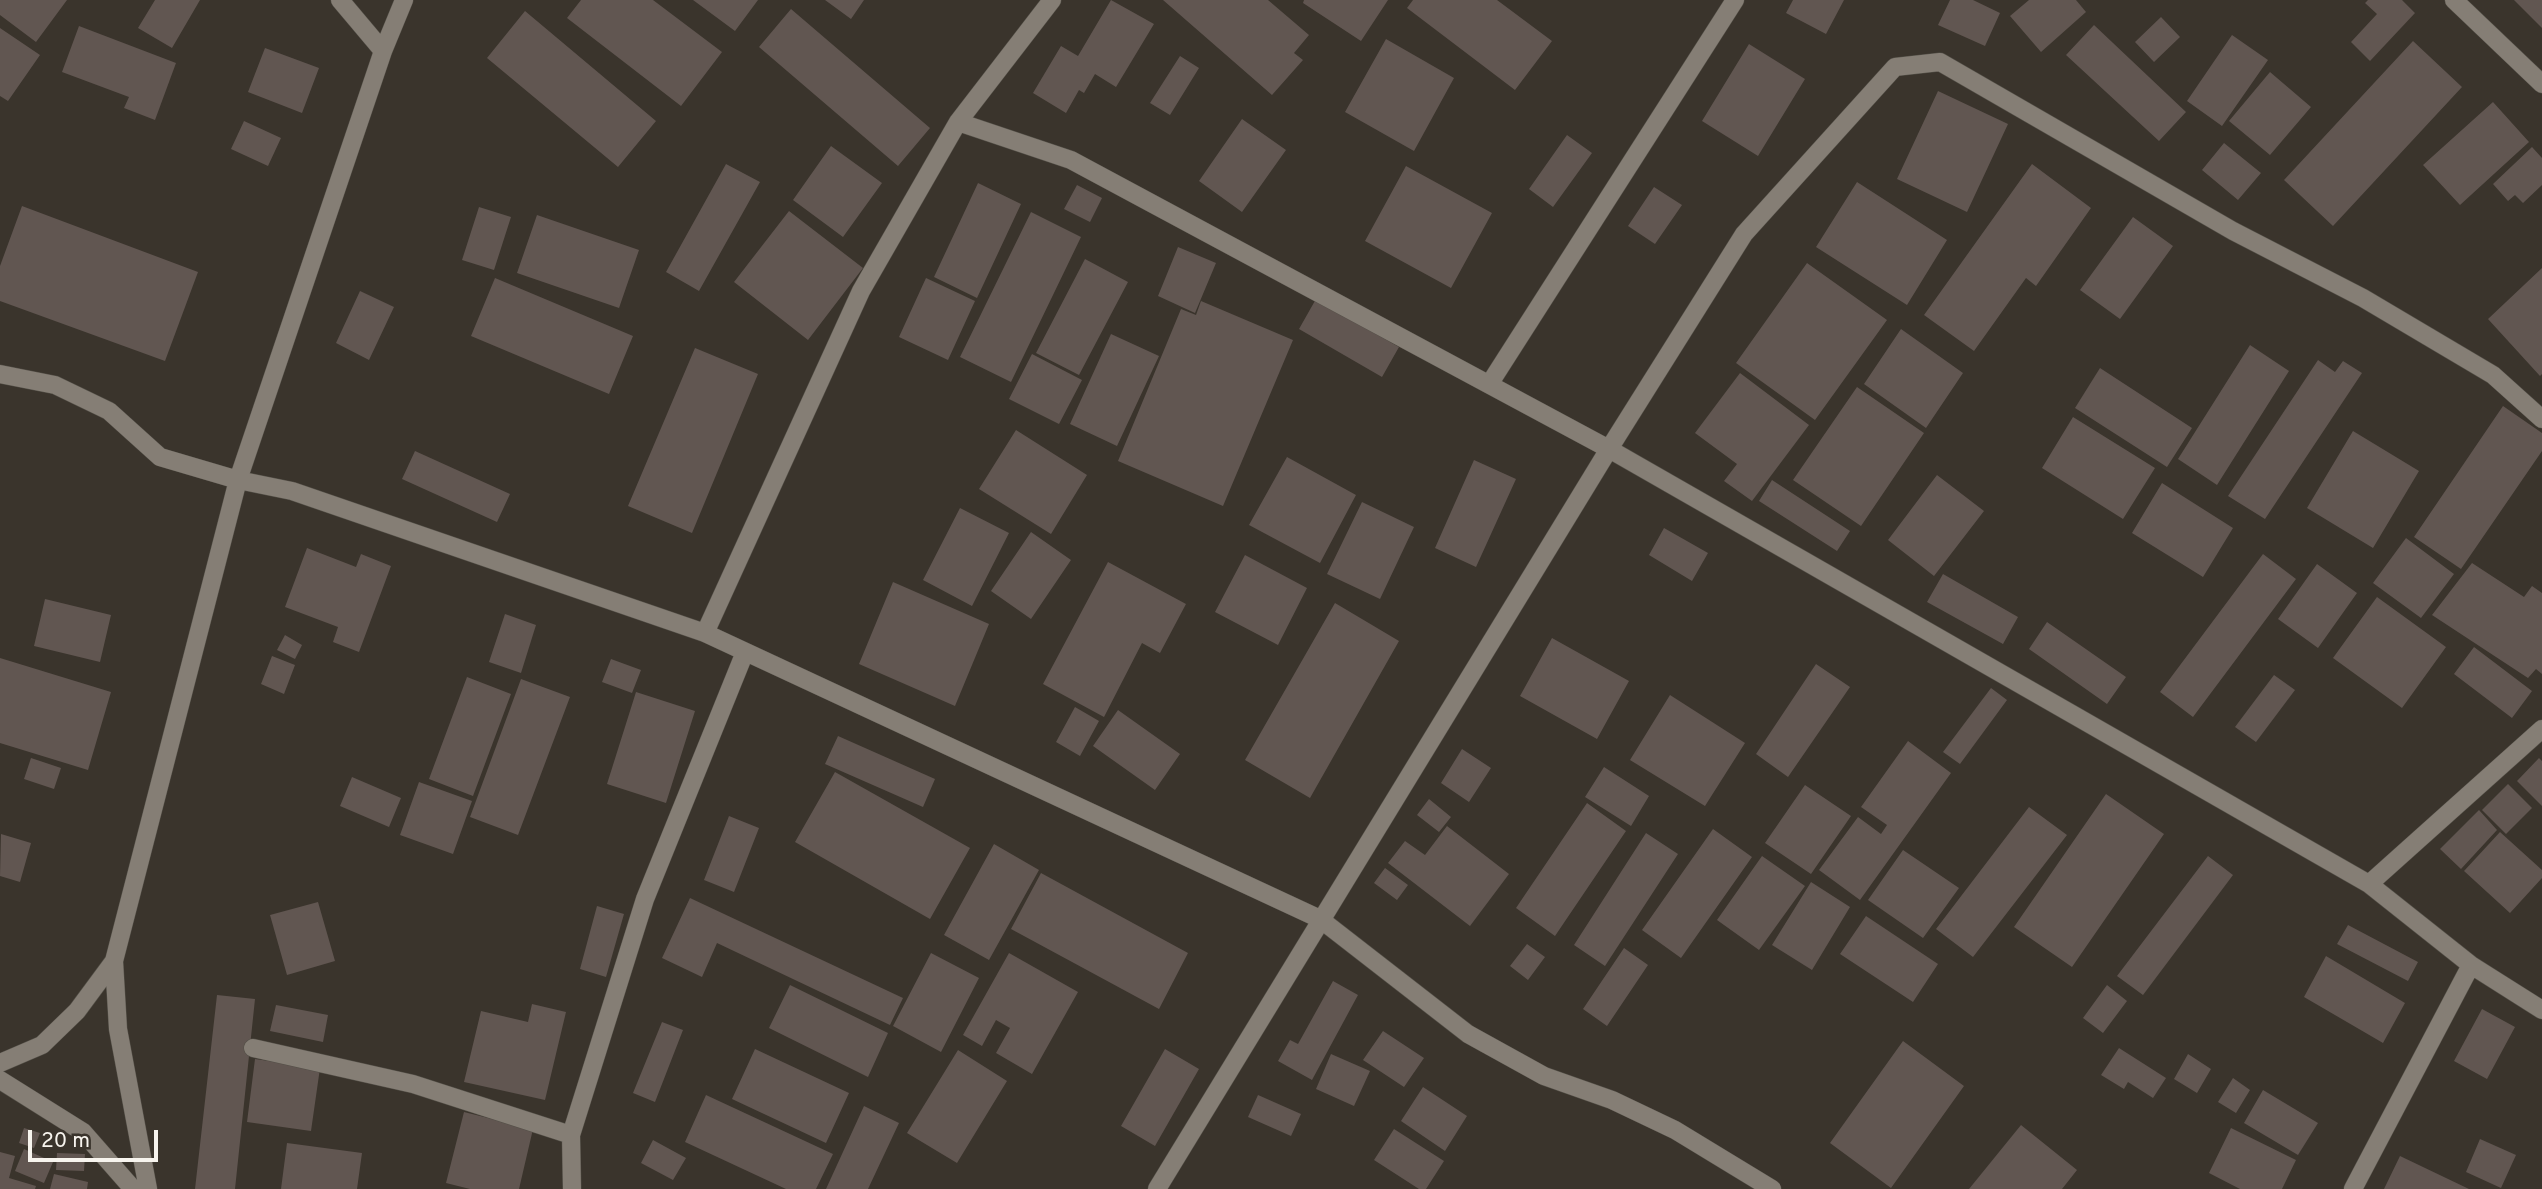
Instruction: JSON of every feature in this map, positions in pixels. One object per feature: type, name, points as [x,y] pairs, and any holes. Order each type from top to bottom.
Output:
[{"type":"street","points":[[340,0],[383,51]]},
{"type":"street","points":[[148,1189],[118,1029],[114,961],[238,480],[383,51],[404,0]]},
{"type":"street","points":[[705,633],[861,291],[958,122],[1052,0]]},
{"type":"street","points":[[1490,383],[1735,0]]},
{"type":"street","points":[[2454,0],[2542,85]]},
{"type":"street","points":[[1157,1189],[1320,919],[1744,234],[1895,67],[1940,62],[2233,231],[2363,298],[2482,368],[2542,419]]},
{"type":"street","points":[[958,122],[1072,160],[1609,449],[2369,884],[2470,965],[2542,1010]]},
{"type":"street","points":[[0,374],[55,384],[109,411],[160,457],[238,480],[292,491],[705,633],[1320,919],[1468,1034],[1544,1076],[1612,1100],[1675,1130],[1772,1189]]},
{"type":"street","points":[[572,1189],[571,1135],[645,899],[745,652]]},
{"type":"street","points":[[2369,884],[2542,729]]},
{"type":"street","points":[[0,1063],[41,1045],[77,1011],[114,961]]},
{"type":"street","points":[[2353,1189],[2470,965]]},
{"type":"street","points":[[253,1048],[413,1084],[571,1135]]},
{"type":"street","points":[[0,1080],[83,1132],[133,1189]]},
{"type":"building","points":[[0,0],[67,0],[36,42],[0,15]]},
{"type":"building","points":[[155,0],[200,0],[172,48],[138,28]]},
{"type":"building","points":[[581,0],[653,0],[722,52],[681,106],[567,18]]},
{"type":"building","points":[[693,0],[758,0],[735,31]]},
{"type":"building","points":[[825,0],[864,0],[851,19]]},
{"type":"building","points":[[1111,0],[1154,24],[1116,87],[1095,74],[1084,93],[1079,90],[1066,113],[1033,93],[1061,46],[1078,56]]},
{"type":"building","points":[[1163,0],[1268,0],[1309,35],[1294,53],[1303,60],[1272,95]]},
{"type":"building","points":[[1304,0],[1388,0],[1361,41],[1303,3]]},
{"type":"building","points":[[1413,0],[1497,0],[1552,41],[1515,90],[1407,8]]},
{"type":"building","points":[[1793,0],[1844,0],[1826,34],[1786,13]]},
{"type":"building","points":[[1950,0],[1973,0],[2000,13],[1985,46],[1938,25]]},
{"type":"building","points":[[2029,0],[2076,0],[2086,12],[2041,52],[2010,16]]},
{"type":"building","points":[[2368,0],[2402,0],[2415,13],[2370,61],[2351,42],[2377,14],[2365,3]]},
{"type":"building","points":[[2514,0],[2542,0],[2542,28]]},
{"type":"building","points":[[791,9],[930,128],[898,166],[759,47]]},
{"type":"building","points":[[525,11],[656,121],[618,167],[487,58]]},
{"type":"building","points":[[2161,17],[2180,37],[2154,62],[2135,42]]},
{"type":"building","points":[[2094,25],[2186,112],[2159,141],[2066,55]]},
{"type":"building","points":[[79,26],[176,63],[155,120],[124,108],[129,97],[62,72]]},
{"type":"building","points":[[0,28],[40,55],[8,101],[0,96]]},
{"type":"building","points":[[2232,35],[2268,60],[2222,126],[2187,101]]},
{"type":"building","points":[[1386,39],[1454,78],[1414,151],[1345,112]]},
{"type":"building","points":[[2413,41],[2462,87],[2333,226],[2284,180]]},
{"type":"building","points":[[1749,44],[1805,79],[1758,156],[1702,121]]},
{"type":"building","points":[[265,48],[319,68],[302,113],[248,92]]},
{"type":"building","points":[[1180,56],[1199,68],[1170,115],[1150,103]]},
{"type":"building","points":[[2270,72],[2311,107],[2270,155],[2229,121]]},
{"type":"building","points":[[1938,91],[2008,124],[1967,212],[1897,179]]},
{"type":"building","points":[[2493,102],[2529,142],[2460,205],[2423,165]]},
{"type":"building","points":[[1242,119],[1286,150],[1242,212],[1199,181]]},
{"type":"building","points":[[244,121],[281,138],[268,166],[231,149]]},
{"type":"building","points":[[1567,135],[1592,153],[1553,207],[1529,189]]},
{"type":"building","points":[[2224,143],[2261,173],[2238,200],[2202,170]]},
{"type":"building","points":[[831,146],[882,183],[843,237],[793,200]]},
{"type":"building","points":[[2532,147],[2542,158],[2542,185],[2523,203],[2515,195],[2508,201],[2493,184]]},
{"type":"building","points":[[726,164],[760,182],[699,291],[666,272]]},
{"type":"building","points":[[2032,164],[2091,208],[2036,286],[2026,278],[1974,351],[1924,315]]},
{"type":"building","points":[[1406,166],[1492,213],[1451,288],[1365,241]]},
{"type":"building","points":[[1857,182],[1947,240],[1907,305],[1816,247]]},
{"type":"building","points":[[978,183],[1021,204],[977,298],[934,277]]},
{"type":"building","points":[[1077,185],[1102,198],[1090,222],[1064,209]]},
{"type":"building","points":[[1654,187],[1682,205],[1655,244],[1628,226]]},
{"type":"building","points":[[22,206],[198,272],[165,361],[0,301],[0,266]]},
{"type":"building","points":[[479,207],[511,217],[494,270],[462,260]]},
{"type":"building","points":[[789,211],[863,268],[808,340],[734,282]]},
{"type":"building","points":[[1031,212],[1081,237],[1011,382],[960,357]]},
{"type":"building","points":[[537,215],[639,250],[619,308],[517,273]]},
{"type":"building","points":[[2133,217],[2173,246],[2120,319],[2080,290]]},
{"type":"building","points":[[1178,247],[1216,263],[1195,313],[1158,296]]},
{"type":"building","points":[[1085,259],[1128,282],[1079,375],[1036,353]]},
{"type":"building","points":[[1807,263],[1887,320],[1815,420],[1736,363]]},
{"type":"building","points":[[2542,268],[2542,374],[2540,376],[2488,319]]},
{"type":"building","points":[[495,278],[633,336],[609,394],[471,336]]},
{"type":"building","points":[[926,278],[975,301],[948,360],[899,337]]},
{"type":"building","points":[[360,291],[394,307],[369,360],[336,343]]},
{"type":"building","points":[[1316,299],[1399,347],[1382,377],[1299,329]]},
{"type":"building","points":[[1201,301],[1293,340],[1223,506],[1118,461],[1181,309],[1196,315]]},
{"type":"building","points":[[1901,329],[1963,373],[1926,428],[1864,384]]},
{"type":"building","points":[[1111,334],[1159,356],[1117,446],[1070,424]]},
{"type":"building","points":[[2250,345],[2289,371],[2217,485],[2178,459]]},
{"type":"building","points":[[695,348],[758,374],[692,533],[628,506]]},
{"type":"building","points":[[1032,354],[1082,380],[1059,424],[1009,399]]},
{"type":"building","points":[[2318,360],[2335,372],[2343,361],[2362,373],[2265,519],[2228,496]]},
{"type":"building","points":[[2100,368],[2192,428],[2167,467],[2075,408]]},
{"type":"building","points":[[1740,373],[1809,425],[1752,501],[1724,481],[1737,464],[1695,433]]},
{"type":"building","points":[[1857,387],[1924,433],[1861,526],[1793,480]]},
{"type":"building","points":[[2503,406],[2542,433],[2542,451],[2461,569],[2414,537]]},
{"type":"building","points":[[2073,417],[2155,468],[2123,519],[2042,468]]},
{"type":"building","points":[[1016,430],[1087,475],[1051,534],[979,489]]},
{"type":"building","points":[[2353,431],[2419,471],[2373,548],[2307,508]]},
{"type":"building","points":[[415,451],[510,494],[497,522],[402,479]]},
{"type":"building","points":[[1287,457],[1356,495],[1320,563],[1249,525]]},
{"type":"building","points":[[1474,460],[1516,479],[1476,567],[1435,548]]},
{"type":"building","points":[[1937,475],[1984,511],[1934,576],[1888,540]]},
{"type":"building","points":[[1772,480],[1850,531],[1837,551],[1759,501]]},
{"type":"building","points":[[2162,483],[2233,528],[2203,577],[2132,533]]},
{"type":"building","points":[[1362,502],[1414,527],[1380,599],[1327,574]]},
{"type":"building","points":[[960,508],[1009,533],[972,606],[923,580]]},
{"type":"building","points":[[1664,528],[1708,553],[1692,581],[1649,555]]},
{"type":"building","points":[[1031,532],[1071,560],[1031,619],[991,591]]},
{"type":"building","points":[[2406,538],[2454,574],[2421,618],[2373,583]]},
{"type":"building","points":[[307,548],[356,567],[361,554],[391,566],[359,652],[333,642],[338,627],[285,607]]},
{"type":"building","points":[[2263,554],[2296,579],[2193,717],[2160,692]]},
{"type":"building","points":[[1245,555],[1307,588],[1278,645],[1215,612]]},
{"type":"building","points":[[1108,562],[1186,604],[1160,653],[1142,643],[1104,717],[1043,684]]},
{"type":"building","points":[[2472,563],[2524,597],[2532,586],[2542,593],[2542,674],[2536,669],[2528,678],[2432,615]]},
{"type":"building","points":[[2317,564],[2357,593],[2318,648],[2278,619]]},
{"type":"building","points":[[1943,574],[2018,617],[2003,644],[1927,602]]},
{"type":"building","points":[[893,582],[989,624],[955,706],[859,664]]},
{"type":"building","points":[[2377,597],[2446,647],[2402,708],[2333,658]]},
{"type":"building","points":[[45,599],[111,615],[100,662],[34,646]]},
{"type":"building","points":[[1335,603],[1399,641],[1310,798],[1245,760]]},
{"type":"building","points":[[505,614],[536,625],[521,673],[489,662]]},
{"type":"building","points":[[2047,622],[2126,677],[2107,704],[2029,649]]},
{"type":"building","points":[[285,635],[302,645],[295,659],[277,650]]},
{"type":"building","points":[[1552,638],[1629,681],[1597,739],[1520,696]]},
{"type":"building","points":[[2474,647],[2532,691],[2512,718],[2454,674]]},
{"type":"building","points":[[272,656],[295,665],[284,694],[261,684]]},
{"type":"building","points":[[0,658],[111,692],[88,770],[0,743]]},
{"type":"building","points":[[611,659],[641,670],[632,693],[602,682]]},
{"type":"building","points":[[1816,664],[1850,687],[1788,777],[1756,754]]},
{"type":"building","points":[[2274,675],[2295,690],[2256,742],[2235,727]]},
{"type":"building","points":[[467,677],[511,694],[473,796],[429,779]]},
{"type":"building","points":[[521,679],[570,697],[518,835],[470,817]]},
{"type":"building","points":[[1991,688],[2007,700],[1960,764],[1943,752]]},
{"type":"building","points":[[636,692],[695,711],[666,803],[607,784]]},
{"type":"building","points":[[1670,695],[1745,743],[1705,806],[1630,760]]},
{"type":"building","points":[[1075,707],[1099,721],[1080,756],[1056,742]]},
{"type":"building","points":[[1118,710],[1180,754],[1155,790],[1093,746]]},
{"type":"building","points":[[838,736],[935,779],[923,807],[825,764]]},
{"type":"building","points":[[1908,741],[1951,773],[1860,900],[1819,870],[1858,817],[1881,834],[1887,825],[1861,807]]},
{"type":"building","points":[[1462,749],[1491,768],[1469,802],[1441,783]]},
{"type":"building","points":[[31,758],[61,768],[54,789],[24,779]]},
{"type":"building","points":[[2539,758],[2542,761],[2542,806],[2517,781]]},
{"type":"building","points":[[1604,767],[1649,796],[1631,826],[1585,797]]},
{"type":"building","points":[[835,772],[970,848],[930,919],[795,842]]},
{"type":"building","points":[[352,777],[401,798],[389,827],[340,806]]},
{"type":"building","points":[[419,782],[472,801],[453,854],[400,835]]},
{"type":"building","points":[[2508,784],[2532,808],[2506,834],[2482,810]]},
{"type":"building","points":[[1805,785],[1851,816],[1811,874],[1765,843]]},
{"type":"building","points":[[2106,794],[2164,834],[2072,967],[2014,927]]},
{"type":"building","points":[[1429,799],[1451,817],[1439,832],[1417,815]]},
{"type":"building","points":[[1587,803],[1626,831],[1555,936],[1516,908]]},
{"type":"building","points":[[2029,807],[2067,835],[1973,957],[1936,929]]},
{"type":"building","points":[[2479,810],[2497,830],[2461,869],[2440,849]]},
{"type":"building","points":[[729,816],[759,828],[734,892],[704,880]]},
{"type":"building","points":[[1447,826],[1509,874],[1470,926],[1388,863],[1405,841],[1425,855]]},
{"type":"building","points":[[1713,829],[1752,857],[1681,958],[1642,930]]},
{"type":"building","points":[[2500,832],[2542,870],[2542,878],[2510,913],[2464,871]]},
{"type":"building","points":[[1646,833],[1678,854],[1605,966],[1574,945]]},
{"type":"building","points":[[1,834],[31,843],[20,882],[0,876]]},
{"type":"building","points":[[994,844],[1039,870],[989,960],[944,935]]},
{"type":"building","points":[[1903,850],[1959,888],[1923,938],[1868,900]]},
{"type":"building","points":[[1762,856],[1805,886],[1759,950],[1717,920]]},
{"type":"building","points":[[2208,856],[2233,875],[2143,995],[2117,976]]},
{"type":"building","points":[[1385,868],[1408,885],[1397,900],[1374,883]]},
{"type":"building","points":[[1041,873],[1188,953],[1159,1009],[1011,929]]},
{"type":"building","points":[[1811,882],[1850,907],[1812,970],[1772,945]]},
{"type":"building","points":[[690,898],[903,998],[890,1025],[717,943],[702,977],[662,958]]},
{"type":"building","points":[[318,902],[335,961],[287,975],[270,915]]},
{"type":"building","points":[[597,906],[624,914],[606,977],[580,969]]},
{"type":"building","points":[[1866,916],[1938,964],[1913,1002],[1840,954]]},
{"type":"building","points":[[2348,925],[2418,962],[2408,981],[2337,944]]},
{"type":"building","points":[[1527,944],[1545,957],[1528,980],[1510,966]]},
{"type":"building","points":[[1624,948],[1648,965],[1607,1026],[1583,1009]]},
{"type":"building","points":[[931,953],[979,978],[941,1052],[893,1026]]},
{"type":"building","points":[[1009,953],[1078,992],[1032,1074],[996,1053],[1010,1028],[996,1020],[982,1046],[963,1035]]},
{"type":"building","points":[[2326,956],[2405,1003],[2383,1043],[2304,997]]},
{"type":"building","points":[[1333,981],[1358,995],[1312,1080],[1278,1061],[1290,1040],[1298,1044]]},
{"type":"building","points":[[790,985],[888,1033],[868,1077],[769,1028]]},
{"type":"building","points":[[2107,985],[2127,1001],[2103,1033],[2083,1018]]},
{"type":"building","points":[[217,995],[255,999],[235,1189],[195,1189]]},
{"type":"building","points":[[532,1004],[566,1012],[545,1100],[464,1082],[481,1011],[528,1022]]},
{"type":"building","points":[[276,1005],[328,1015],[323,1042],[270,1031]]},
{"type":"building","points":[[2482,1009],[2515,1027],[2487,1079],[2454,1061]]},
{"type":"building","points":[[662,1022],[683,1030],[655,1102],[633,1093]]},
{"type":"building","points":[[1383,1031],[1424,1058],[1404,1087],[1363,1060]]},
{"type":"building","points":[[1903,1041],[1964,1086],[1891,1188],[1830,1143]]},
{"type":"building","points":[[2119,1048],[2166,1078],[2153,1098],[2128,1082],[2124,1089],[2101,1075]]},
{"type":"building","points":[[755,1049],[849,1093],[826,1143],[732,1099]]},
{"type":"building","points":[[1165,1049],[1199,1069],[1155,1146],[1121,1126]]},
{"type":"building","points":[[958,1050],[1007,1081],[957,1163],[907,1133]]},
{"type":"building","points":[[1331,1054],[1370,1071],[1354,1106],[1316,1089]]},
{"type":"building","points":[[2188,1054],[2211,1069],[2197,1093],[2174,1079]]},
{"type":"building","points":[[255,1059],[320,1068],[311,1131],[247,1122]]},
{"type":"building","points":[[2233,1078],[2250,1090],[2236,1113],[2218,1102]]},
{"type":"building","points":[[1423,1087],[1467,1116],[1445,1151],[1401,1121]]},
{"type":"building","points":[[2263,1090],[2318,1123],[2298,1155],[2244,1123]]},
{"type":"building","points":[[706,1095],[833,1154],[816,1189],[786,1189],[685,1142]]},
{"type":"building","points":[[1258,1095],[1301,1114],[1291,1136],[1248,1117]]},
{"type":"building","points":[[864,1106],[899,1123],[868,1189],[826,1189]]},
{"type":"building","points":[[464,1112],[533,1129],[519,1189],[470,1189],[446,1183]]},
{"type":"building","points":[[2021,1125],[2077,1170],[2062,1189],[1969,1189]]},
{"type":"building","points":[[24,1128],[40,1133],[34,1148],[19,1143]]},
{"type":"building","points":[[2231,1128],[2296,1160],[2282,1189],[2240,1189],[2209,1173]]},
{"type":"building","points":[[1394,1129],[1444,1161],[1426,1189],[1419,1189],[1374,1160]]},
{"type":"building","points":[[2480,1139],[2516,1155],[2501,1188],[2466,1172]]},
{"type":"building","points":[[653,1140],[686,1158],[673,1180],[641,1163]]},
{"type":"building","points":[[287,1143],[362,1153],[357,1189],[281,1189]]},
{"type":"building","points":[[24,1149],[53,1162],[44,1183],[15,1171]]},
{"type":"building","points":[[0,1152],[15,1156],[9,1178],[36,1186],[35,1189],[0,1189]]},
{"type":"building","points":[[57,1153],[85,1154],[84,1171],[56,1170]]},
{"type":"building","points":[[2400,1156],[2469,1189],[2384,1189]]},
{"type":"building","points":[[54,1174],[88,1182],[87,1189],[50,1189]]}]
